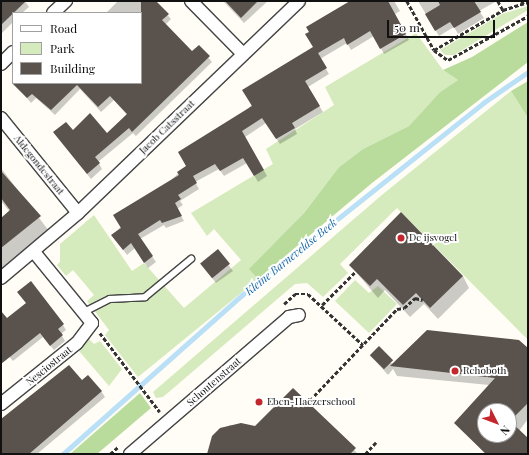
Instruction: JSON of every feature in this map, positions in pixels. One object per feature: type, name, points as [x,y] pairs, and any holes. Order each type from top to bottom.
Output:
[{"type":"street","points":[[55,12],[66,1]]},
{"type":"street","points":[[191,1],[243,54]]},
{"type":"street","name":"Jacob Catsstraat","points":[[1,278],[34,252],[78,213],[299,1]]},
{"type":"street","points":[[1,64],[12,53]]},
{"type":"street","name":"Aldegondestraat","points":[[1,118],[78,213]]},
{"type":"street","points":[[34,252],[92,323]]},
{"type":"street","name":"Schoutenstraat","points":[[130,454],[289,317],[299,315]]},
{"type":"street","name":"Nesciostraat","points":[[1,404],[76,343],[92,323]]},
{"type":"lane","points":[[84,312],[110,300],[145,296],[191,259]]},
{"type":"path","points":[[407,1],[434,50],[441,58],[454,59],[528,16]]},
{"type":"path","points":[[498,1],[503,10]]},
{"type":"path","points":[[434,50],[503,10],[528,2]]},
{"type":"path","points":[[322,305],[356,272]]},
{"type":"path","points":[[310,400],[397,309],[404,308],[414,298],[423,300]]},
{"type":"path","points":[[92,323],[160,412]]},
{"type":"path","points":[[365,454],[376,442]]},
{"type":"green space","points":[[528,6],[528,10],[454,55],[445,55],[440,50],[502,14]]},
{"type":"green space","points":[[528,22],[528,62],[372,183],[258,279],[249,269],[304,213],[339,167],[363,149],[409,126],[440,92],[458,80],[443,70],[472,57]]},
{"type":"green space","points":[[416,33],[443,70],[458,80],[440,92],[409,126],[363,149],[339,167],[304,213],[250,269],[258,279],[138,377],[105,335],[109,330],[87,301],[94,295],[73,270],[66,276],[57,265],[60,262],[60,244],[94,215],[132,271],[144,263],[184,308],[241,260],[214,229],[207,236],[191,213],[273,164],[266,149],[334,105],[325,87]]},
{"type":"green space","points":[[528,81],[528,118],[511,91]]},
{"type":"green space","points":[[511,91],[528,118],[528,340],[397,208],[340,264],[348,273],[323,297],[307,283],[295,284],[163,397],[156,398],[153,392],[383,194]]},
{"type":"green space","points":[[355,280],[369,293],[378,286],[397,304],[369,333],[335,301]]},
{"type":"green space","points":[[87,337],[94,344],[100,341],[122,369],[109,386],[79,351]]},
{"type":"green space","points":[[140,393],[151,408],[97,454],[70,454]]},
{"type":"building","points":[[1,1],[26,1],[15,12],[12,12],[12,14],[1,25]]},
{"type":"building","points":[[141,1],[156,1],[169,14],[162,20],[192,51],[199,45],[210,56],[132,132],[129,128],[95,157],[100,163],[87,174],[53,132],[66,122],[73,130],[90,113],[107,133],[127,114],[110,96],[98,107],[77,85],[51,110],[32,94],[27,98],[13,84],[142,84]]},
{"type":"building","points":[[225,1],[258,1],[241,18]]},
{"type":"building","points":[[350,1],[388,1],[406,34],[380,49],[370,31],[347,45],[344,38],[318,53],[327,68],[305,81],[320,106],[292,123],[295,128],[276,139],[262,118],[242,131],[264,170],[254,176],[243,158],[220,171],[215,164],[193,176],[197,183],[178,195],[181,199],[175,203],[182,216],[162,223],[160,220],[138,234],[153,256],[144,263],[131,243],[123,250],[111,235],[121,228],[113,215],[179,175],[177,172],[186,166],[178,152],[252,106],[242,90],[313,47],[305,34],[309,32],[306,27]]},
{"type":"building","points":[[438,1],[474,1],[481,12],[454,28],[450,22],[435,31],[425,14],[440,5]]},
{"type":"building","points":[[1,171],[41,216],[1,248],[1,218],[10,210],[1,198]]},
{"type":"building","name":"De ijsvogel","points":[[401,212],[463,276],[430,308],[416,293],[403,305],[377,279],[370,286],[349,265]]},
{"type":"building","points":[[218,249],[230,264],[212,278],[200,263]]},
{"type":"building","points":[[31,281],[64,324],[58,329],[63,335],[50,346],[40,333],[1,364],[1,311],[7,318],[26,303],[17,292]]},
{"type":"building","points":[[427,330],[519,340],[528,348],[528,403],[517,414],[517,403],[477,403],[477,443],[517,443],[517,428],[528,438],[528,454],[486,454],[454,423],[495,378],[390,366]]},
{"type":"building","points":[[379,346],[393,360],[384,369],[370,355]]},
{"type":"building","points":[[69,365],[82,380],[88,375],[102,391],[29,454],[1,454],[1,419]]},
{"type":"building","points":[[293,388],[356,448],[350,454],[207,454],[212,436],[220,428],[241,423],[255,426]]},
{"type":"waterway","name":"Kleine Barneveldse Beek","points":[[63,454],[242,295],[483,103],[528,72]]},
{"type":"place","name":"De ijsvogel","points":[[401,238]]},
{"type":"place","name":"Rehoboth","points":[[455,371]]},
{"type":"place","name":"Eben-Haëzerschool","points":[[259,402]]}]
